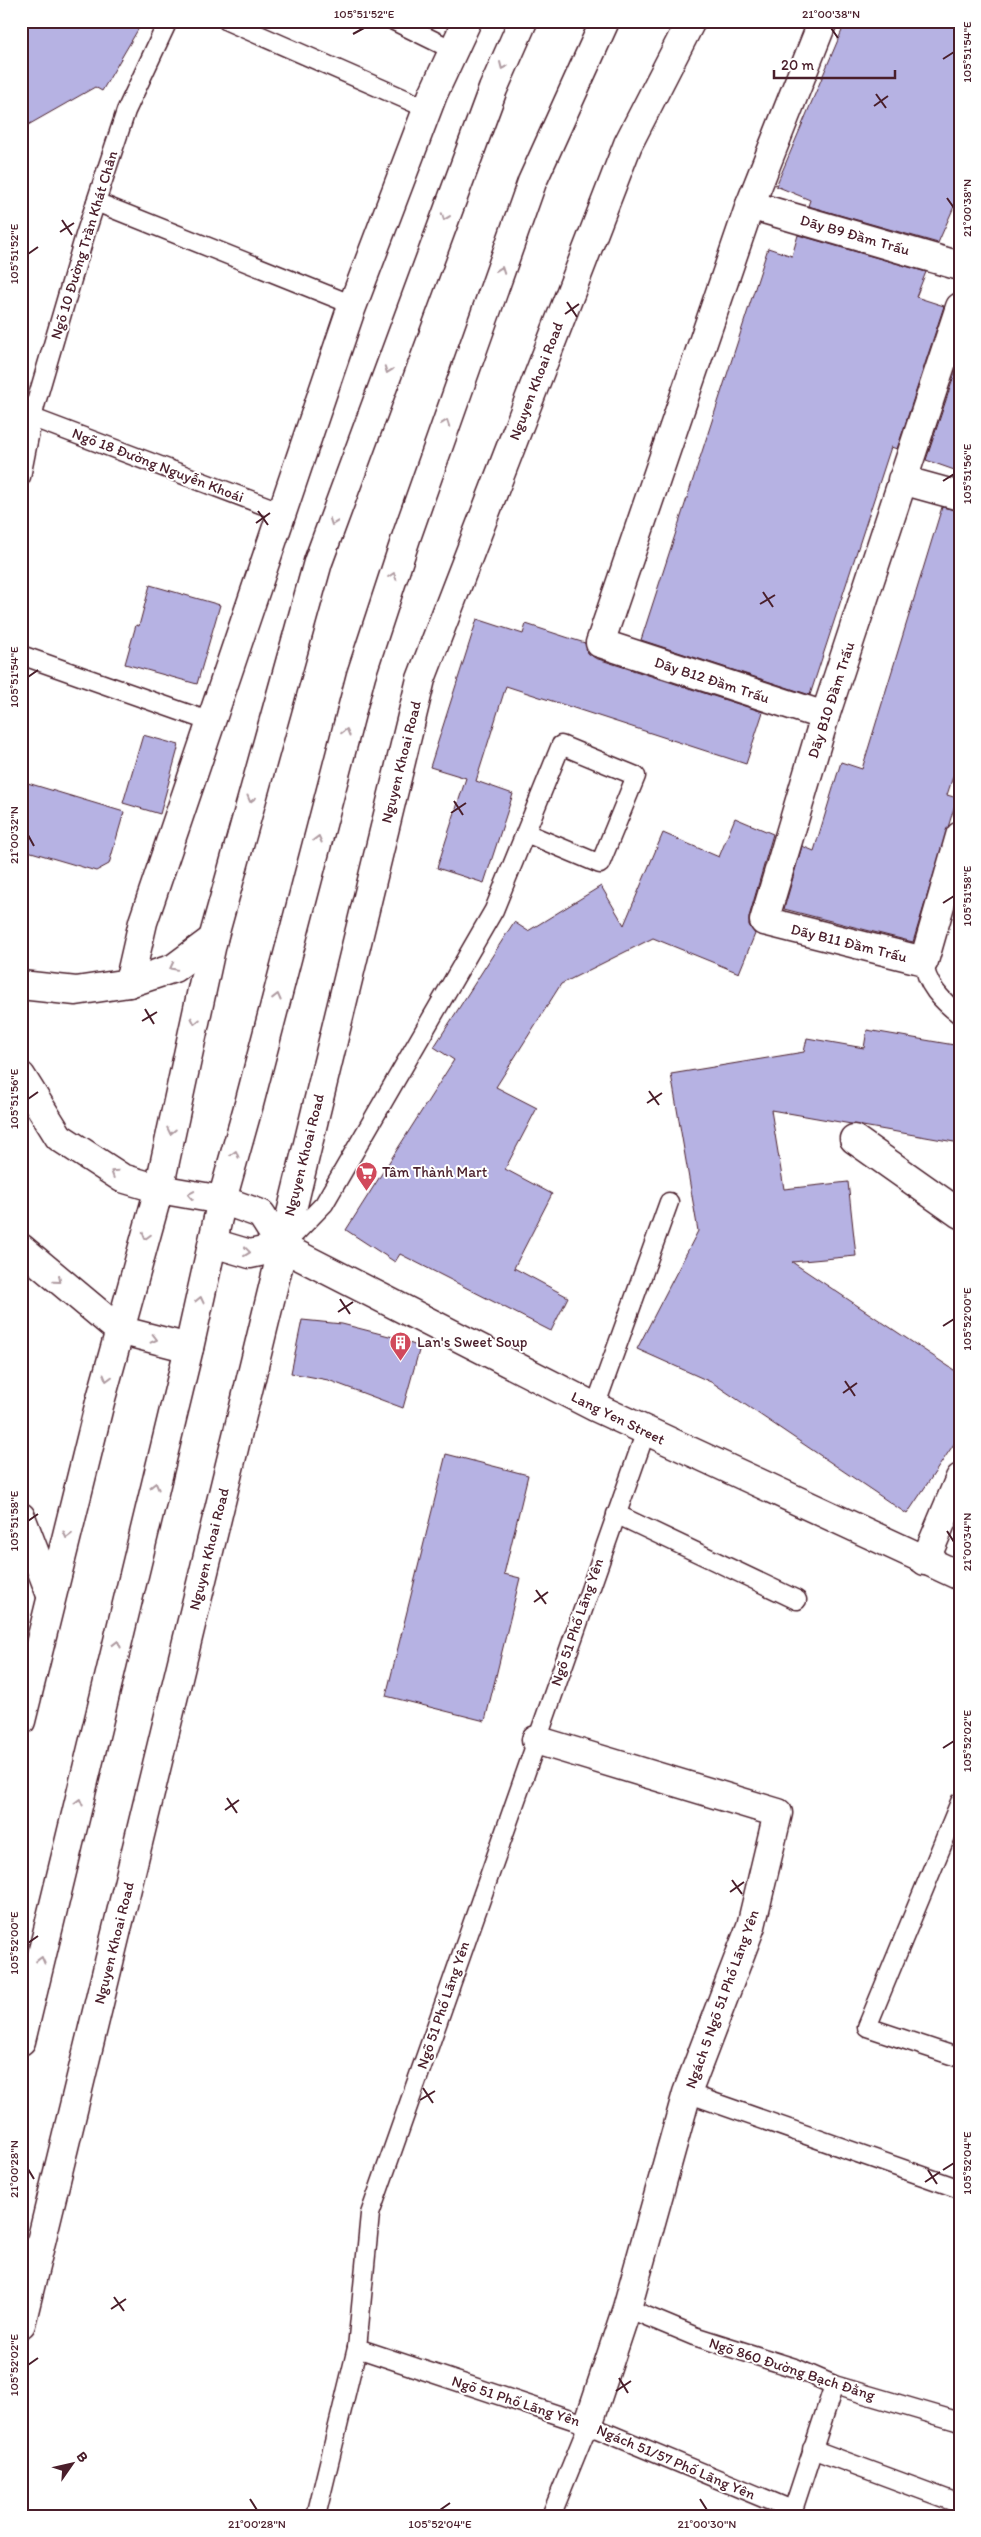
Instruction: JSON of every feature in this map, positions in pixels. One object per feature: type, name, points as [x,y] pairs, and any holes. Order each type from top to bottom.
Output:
[{"type":"street","points":[[129,984],[143,922],[353,305],[428,109],[466,21]]},
{"type":"street","points":[[21,1721],[30,1646],[51,1595],[159,1189],[212,939],[318,562],[492,88],[523,21]]},
{"type":"street","points":[[21,2041],[190,1348],[222,1200],[250,1104],[361,675],[407,535],[532,182],[605,21]]},
{"type":"street","name":"Nguyen Khoai Road","points":[[21,2324],[421,678],[628,144],[691,21]]},
{"type":"street","points":[[750,205],[822,21]]},
{"type":"street","name":"Dãy B9 Đầm Trấu","points":[[750,205],[960,266]]},
{"type":"street","name":"Dãy B12 Đầm Trấu","points":[[750,205],[600,643],[825,716]]},
{"type":"street","name":"Dãy B10 Đầm Trấu","points":[[764,921],[825,716],[960,308]]},
{"type":"street","points":[[902,480],[960,496]]},
{"type":"street","name":"Dãy B11 Đầm Trấu","points":[[764,921],[924,961],[960,836]]},
{"type":"street","points":[[21,985],[76,991],[129,984],[174,968],[212,939]]},
{"type":"street","name":"Lang Yen Street","points":[[21,1076],[59,1137],[122,1178],[159,1189],[222,1200],[261,1214],[282,1246],[646,1432],[960,1576]]},
{"type":"street","points":[[854,1139],[960,1214]]},
{"type":"street","points":[[213,1243],[250,1254],[282,1246]]},
{"type":"street","points":[[21,1248],[120,1330],[190,1348]]},
{"type":"street","points":[[925,1560],[960,1478]]},
{"type":"street","points":[[21,1517],[51,1595]]},
{"type":"street","name":"Ngách 5 Ngõ 51 Phố Lãng Yên","points":[[536,1740],[778,1813],[751,1926],[687,2093],[627,2308],[588,2425]]},
{"type":"lane","name":"Ngõ 10 Đường Trần Khát Chân","points":[[21,476],[33,418],[96,202],[126,111],[168,21]]},
{"type":"lane","points":[[227,21],[428,109]]},
{"type":"lane","points":[[394,21],[453,50]]},
{"type":"lane","points":[[96,202],[353,305]]},
{"type":"lane","name":"Ngõ 18 Đường Nguyễn Khoái","points":[[33,418],[282,512]]},
{"type":"lane","points":[[21,655],[211,722]]},
{"type":"lane","points":[[282,1246],[324,1204],[494,910],[562,745],[636,776],[600,864],[526,833]]},
{"type":"lane","points":[[924,961],[925,974],[937,993],[960,1015]]},
{"type":"lane","points":[[595,1407],[669,1202]]},
{"type":"lane","name":"Ngõ 51 Phố Lãng Yên","points":[[551,2516],[588,2425],[357,2348],[370,2214],[646,1432]]},
{"type":"lane","points":[[616,1514],[797,1600]]},
{"type":"lane","points":[[960,1802],[868,2027],[960,2058]]},
{"type":"lane","points":[[687,2093],[960,2189]]},
{"type":"lane","name":"Ngõ 860 Đường Bạch Đằng","points":[[627,2308],[694,2336],[794,2368],[834,2385],[960,2422]]},
{"type":"lane","points":[[316,2516],[357,2348]]},
{"type":"lane","points":[[791,2513],[834,2385]]},
{"type":"lane","name":"Ngách 51/57 Phố Lãng Yên","points":[[588,2425],[791,2513]]},
{"type":"lane","points":[[812,2448],[960,2504]]},
{"type":"building","points":[[21,21],[143,21],[102,91],[95,87],[21,129]]},
{"type":"building","points":[[846,21],[960,21],[960,193],[938,243],[808,206],[810,200],[776,186]]},
{"type":"building","points":[[798,235],[926,272],[916,297],[944,306],[897,449],[891,447],[810,695],[641,640],[768,248],[792,256]]},
{"type":"building","points":[[960,358],[960,472],[926,460]]},
{"type":"building","points":[[942,507],[960,511],[960,755],[947,795],[957,798],[913,942],[784,909],[802,846],[814,851],[841,762],[862,769]]},
{"type":"building","points":[[150,585],[220,605],[197,684],[125,664],[136,625],[139,626]]},
{"type":"building","points":[[477,619],[523,634],[526,624],[585,643],[588,653],[595,658],[763,712],[746,764],[506,686],[476,781],[513,794],[484,883],[437,868],[466,778],[430,767]]},
{"type":"building","points":[[143,735],[179,745],[160,814],[123,803]]},
{"type":"building","points":[[21,781],[124,812],[109,864],[96,871],[21,849]]},
{"type":"building","points":[[735,818],[773,834],[749,917],[749,925],[755,934],[739,973],[653,938],[561,984],[496,1087],[537,1108],[505,1169],[552,1194],[514,1268],[568,1297],[551,1331],[400,1254],[395,1262],[346,1230],[454,1060],[434,1047],[514,922],[528,931],[601,886],[624,925],[663,833],[719,857]]},
{"type":"building","points":[[867,1030],[960,1046],[960,1143],[771,1110],[784,1189],[848,1182],[856,1256],[792,1262],[960,1374],[960,1435],[907,1514],[713,1383],[637,1349],[698,1231],[671,1074],[804,1052],[807,1038],[864,1048]]},
{"type":"building","points":[[302,1320],[342,1324],[393,1337],[420,1347],[403,1408],[328,1380],[291,1373]]},
{"type":"building","points":[[446,1454],[528,1475],[504,1574],[520,1578],[485,1721],[386,1696]]},
{"type":"place","name":"Tâm Thành Mart","points":[[366,1191]]},
{"type":"place","name":"Lan's Sweet Soup","points":[[401,1361]]}]
